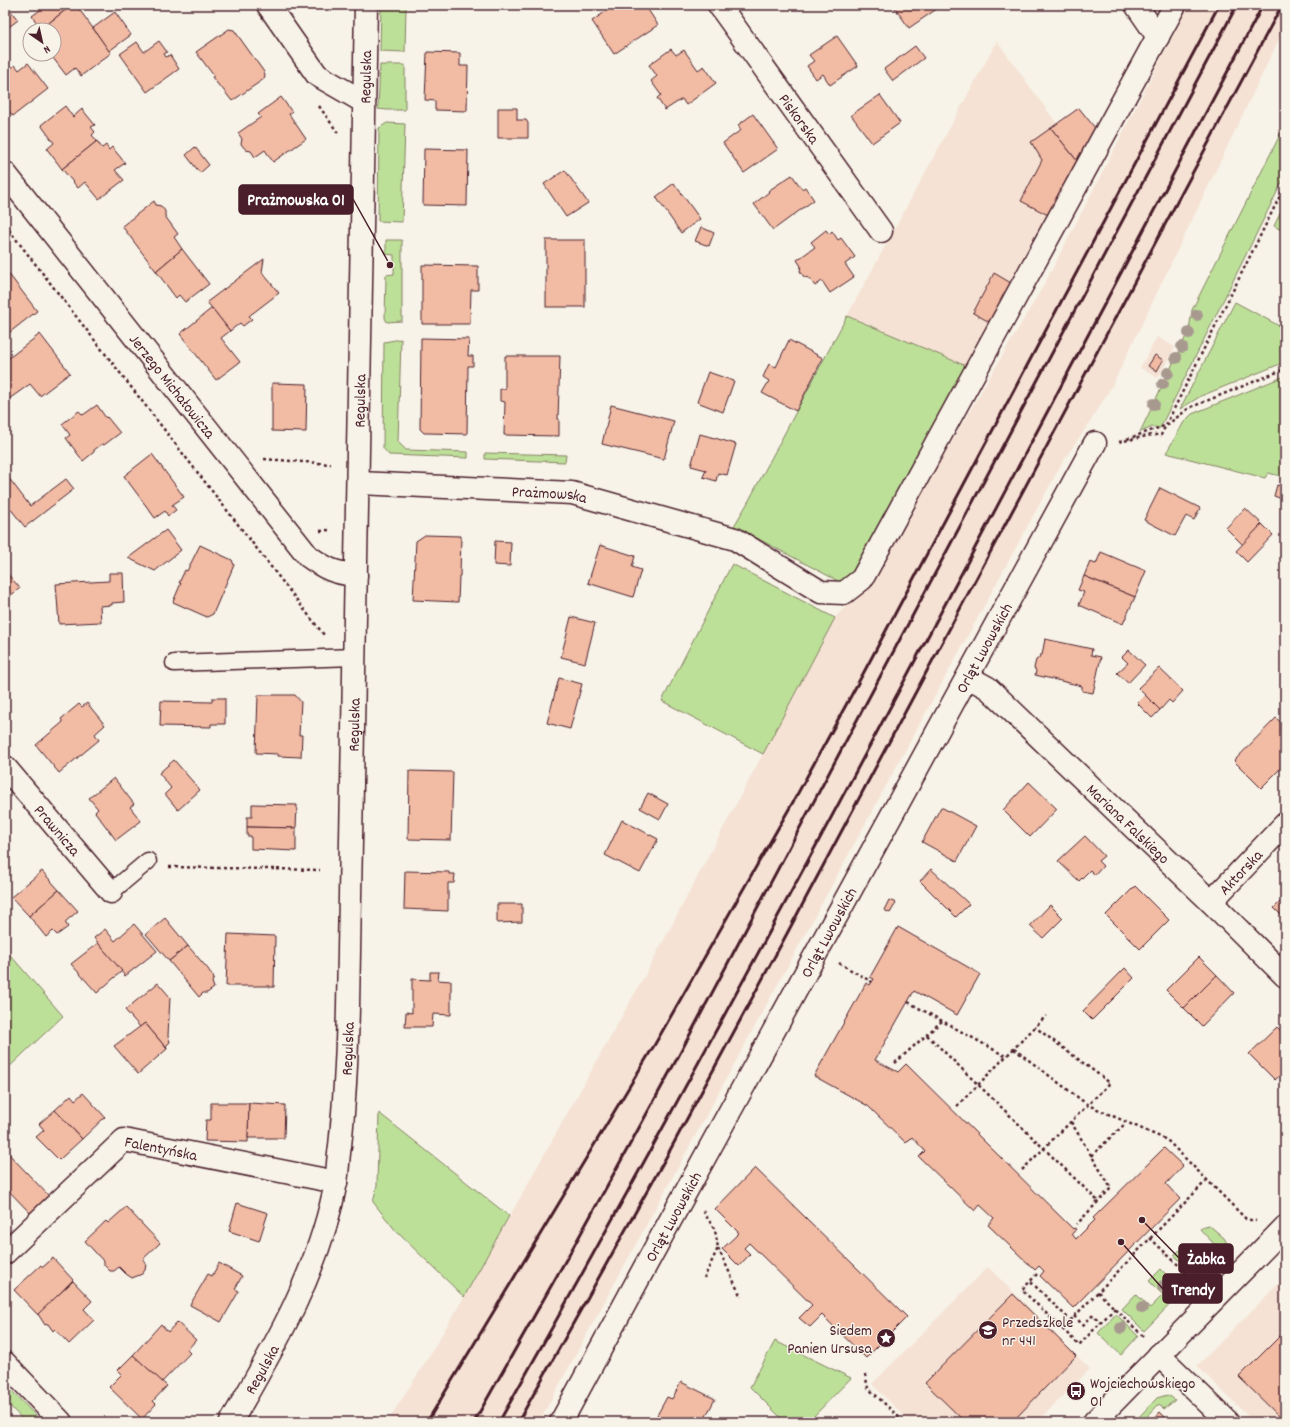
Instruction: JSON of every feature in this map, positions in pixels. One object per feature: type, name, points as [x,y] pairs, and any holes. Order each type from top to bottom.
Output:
[{"type":"street","points":[[268,5],[318,75],[364,102]]},
{"type":"street","name":"Regulska","points":[[231,1422],[292,1312],[322,1235],[336,1182],[344,1105],[348,1007],[355,657],[366,5]]},
{"type":"street","name":"Piskorska","points":[[719,5],[881,231]]},
{"type":"street","points":[[1136,5],[1158,37]]},
{"type":"street","name":"Prażmowska","points":[[358,483],[572,493],[735,539],[821,592],[844,593],[862,578],[1175,5]]},
{"type":"street","name":"Jerzego Michałowicza","points":[[5,173],[308,556],[324,568],[340,574],[356,575]]},
{"type":"street","name":"Orląt Lwowskich","points":[[562,1422],[647,1263],[968,677],[1104,443]]},
{"type":"street","name":"Mariana Falskiego","points":[[968,677],[988,688],[1211,902],[1285,976]]},
{"type":"street","name":"Prawnicza","points":[[5,767],[112,892]]},
{"type":"street","name":"Aktorska","points":[[1211,902],[1285,824]]},
{"type":"street","name":"Falentyńska","points":[[5,1253],[124,1140],[336,1182]]},
{"type":"street","points":[[1094,1422],[1153,1347],[1285,1227]]},
{"type":"street","points":[[1153,1347],[1228,1422]]},
{"type":"street","points":[[5,1363],[61,1422]]},
{"type":"lane","points":[[174,663],[355,657]]},
{"type":"lane","points":[[112,892],[148,862]]},
{"type":"path","points":[[1104,443],[1152,435],[1161,435],[1285,186]]},
{"type":"path","points":[[5,226],[326,638]]},
{"type":"path","points":[[1104,443],[1167,425],[1188,408],[1285,369]]},
{"type":"path","points":[[256,458],[331,464]]},
{"type":"path","points":[[148,862],[164,867],[320,870]]},
{"type":"path","points":[[838,963],[872,982]]},
{"type":"path","points":[[908,1002],[1007,1056]]},
{"type":"path","points":[[957,1106],[1046,1016]]},
{"type":"path","points":[[895,1063],[942,1021]]},
{"type":"path","points":[[1022,1170],[1110,1083],[1035,1027]]},
{"type":"path","points":[[927,1034],[1098,1202]]},
{"type":"path","points":[[1014,1049],[1088,1105],[1167,1140],[1206,1181],[1246,1219],[1258,1221]]},
{"type":"path","points":[[1071,1122],[1111,1188],[1077,1224]]},
{"type":"path","points":[[1092,1156],[1126,1123]]},
{"type":"path","points":[[1062,1329],[1206,1181]]},
{"type":"path","points":[[703,1210],[715,1230],[718,1248],[741,1297]]},
{"type":"path","points":[[1150,1238],[1199,1286]]},
{"type":"path","points":[[704,1278],[718,1248]]},
{"type":"path","points":[[1037,1274],[1022,1290],[1079,1345],[1115,1308]]},
{"type":"path","points":[[1031,1282],[1070,1320]]},
{"type":"path","points":[[1098,1292],[1153,1347]]},
{"type":"path","points":[[1074,1316],[1084,1325],[1093,1315],[1101,1323]]},
{"type":"path","points":[[865,1374],[868,1388],[904,1422]]},
{"type":"shaded area","points":[[1189,5],[1285,5],[1285,27],[1113,384],[1092,419],[1062,463],[539,1422],[387,1422],[423,1366],[464,1297],[649,968],[835,618],[872,577],[1044,285]]},
{"type":"shaded area","points":[[997,41],[1057,124],[1051,128],[1078,162],[971,368],[847,316]]},
{"type":"shaded area","points":[[1157,337],[1175,347],[1158,378],[1140,368]]},
{"type":"shaded area","name":"Przedszkole nr 441","points":[[988,1267],[1090,1369],[1037,1422],[910,1422],[872,1384]]},
{"type":"shaded area","points":[[1285,1277],[1285,1422],[1254,1422],[1197,1366]]},
{"type":"green space","points":[[381,5],[406,5],[405,52],[380,51]]},
{"type":"green space","points":[[380,65],[405,65],[405,110],[378,109]]},
{"type":"green space","points":[[387,123],[405,124],[402,222],[378,221],[379,128]]},
{"type":"green space","points":[[1285,125],[1285,176],[1160,428],[1153,427],[1140,432],[1189,330],[1192,310]]},
{"type":"green space","points":[[1285,204],[1285,232],[1274,226]]},
{"type":"green space","points":[[386,240],[402,240],[402,321],[387,322],[385,318],[386,275],[394,274],[394,255],[386,254]]},
{"type":"green space","points":[[1235,302],[1285,329],[1285,362],[1201,396],[1180,409]]},
{"type":"green space","points":[[847,316],[971,368],[863,564],[840,582],[734,526]]},
{"type":"green space","points":[[401,339],[398,442],[406,450],[468,452],[468,458],[389,455],[383,448],[384,342]]},
{"type":"green space","points":[[1285,376],[1285,477],[1268,473],[1265,478],[1166,453],[1184,422],[1192,414]]},
{"type":"green space","points":[[485,453],[566,455],[565,462],[485,459]]},
{"type":"green space","points":[[732,564],[835,618],[763,754],[662,701]]},
{"type":"green space","points":[[5,949],[63,1016],[5,1071]]},
{"type":"green space","points":[[379,1113],[509,1216],[464,1297],[396,1231],[373,1202],[377,1185]]},
{"type":"green space","points":[[1209,1225],[1224,1238],[1228,1245],[1197,1277],[1174,1255],[1180,1250],[1195,1263],[1214,1244],[1200,1229]]},
{"type":"green space","points":[[1161,1269],[1174,1283],[1182,1275],[1190,1284],[1144,1331],[1122,1309],[1136,1294],[1150,1308],[1163,1295],[1149,1281]]},
{"type":"green space","points":[[1116,1314],[1138,1336],[1121,1355],[1098,1333]]},
{"type":"green space","points":[[775,1341],[851,1378],[808,1422],[785,1422],[750,1387]]},
{"type":"green space","points":[[5,1384],[42,1422],[25,1422],[5,1401]]},
{"type":"green space","points":[[1167,1395],[1175,1400],[1164,1409],[1159,1404],[1142,1422],[1134,1422],[1157,1398]]},
{"type":"building","points":[[5,5],[18,20],[5,30]]},
{"type":"building","points":[[47,5],[72,5],[50,22],[36,22],[32,16]]},
{"type":"building","points":[[72,5],[76,5],[111,53],[81,76],[75,68],[66,75],[56,62],[62,62],[62,22],[50,22]]},
{"type":"building","points":[[615,5],[645,5],[658,25],[614,54],[592,21]]},
{"type":"building","points":[[893,5],[940,5],[941,6],[909,28]]},
{"type":"building","points":[[115,12],[131,35],[109,51],[93,28]]},
{"type":"building","points":[[229,29],[234,30],[265,75],[264,79],[232,101],[212,77],[214,76],[196,52]]},
{"type":"building","points":[[837,36],[858,66],[830,85],[823,74],[816,79],[807,66],[814,61],[809,55]]},
{"type":"building","points":[[159,41],[167,52],[164,54],[166,57],[170,55],[179,69],[147,92],[120,54],[137,42],[144,52]]},
{"type":"building","points":[[915,46],[924,58],[893,81],[884,69]]},
{"type":"building","points":[[671,49],[676,55],[684,50],[698,70],[704,66],[716,83],[686,105],[682,99],[665,110],[657,98],[661,95],[651,81],[657,76],[649,65]]},
{"type":"building","points":[[427,52],[460,53],[460,66],[468,66],[467,111],[435,110],[435,101],[425,100]]},
{"type":"building","points":[[28,63],[48,89],[13,116],[5,106],[5,73],[15,65],[19,70]]},
{"type":"building","points":[[880,95],[900,123],[872,143],[851,115]]},
{"type":"building","points":[[281,97],[292,112],[289,114],[306,139],[273,162],[265,150],[255,157],[251,151],[246,150],[241,144],[242,139],[238,133],[261,117],[258,114]]},
{"type":"building","points":[[65,106],[73,117],[82,109],[95,125],[91,127],[95,132],[92,135],[97,141],[62,169],[47,149],[54,143],[41,125]]},
{"type":"building","points":[[498,108],[517,108],[517,120],[526,120],[528,123],[528,138],[498,138]]},
{"type":"building","points":[[1079,108],[1095,128],[1078,162],[1051,128]]},
{"type":"building","points":[[753,114],[778,149],[744,173],[723,143],[741,130],[738,125]]},
{"type":"building","points":[[1051,128],[1078,162],[1050,216],[1021,201],[1042,160],[1031,142]]},
{"type":"building","points":[[97,141],[102,148],[106,145],[109,150],[112,147],[125,163],[115,170],[124,180],[99,199],[85,182],[78,188],[62,169]]},
{"type":"building","points":[[195,147],[209,165],[200,173],[186,155]]},
{"type":"building","points":[[424,149],[468,150],[467,206],[423,205]]},
{"type":"building","points":[[565,170],[588,203],[566,217],[544,184]]},
{"type":"building","points":[[792,175],[802,189],[805,187],[814,200],[773,230],[754,204],[769,192],[768,191]]},
{"type":"building","points":[[674,183],[700,219],[681,233],[656,197]]},
{"type":"building","points":[[154,201],[156,205],[161,206],[165,211],[165,216],[178,234],[174,237],[182,249],[156,271],[122,226]]},
{"type":"building","points":[[701,227],[714,233],[709,246],[695,241]]},
{"type":"building","points":[[826,230],[829,234],[832,231],[838,240],[841,238],[855,257],[845,264],[854,277],[830,293],[822,281],[815,286],[809,278],[804,277],[800,271],[801,266],[797,260],[815,247],[811,242]]},
{"type":"building","points":[[546,240],[585,240],[585,307],[546,307]]},
{"type":"building","points":[[182,249],[209,284],[185,302],[179,295],[176,298],[156,271]]},
{"type":"building","points":[[264,259],[262,272],[279,293],[249,316],[252,319],[243,326],[240,323],[230,331],[207,302]]},
{"type":"building","points":[[422,265],[478,266],[478,290],[471,290],[470,324],[422,324]]},
{"type":"building","points":[[5,269],[37,311],[5,336]]},
{"type":"building","points":[[994,273],[1016,286],[995,325],[973,313]]},
{"type":"building","points":[[212,308],[230,331],[221,338],[240,362],[216,380],[180,334]]},
{"type":"building","points":[[40,334],[70,373],[40,396],[30,384],[9,399],[7,395],[5,397],[5,361]]},
{"type":"building","points":[[421,338],[469,339],[468,356],[473,356],[473,366],[468,366],[467,434],[424,433],[420,429]]},
{"type":"building","points":[[789,340],[823,358],[796,411],[762,393],[769,381],[763,377],[769,364],[776,367]]},
{"type":"building","points":[[1155,355],[1163,360],[1157,371],[1148,366]]},
{"type":"building","points":[[505,356],[560,356],[558,419],[559,436],[504,435],[505,402],[500,401],[500,389],[505,389]]},
{"type":"building","points":[[708,372],[734,381],[723,412],[697,402]]},
{"type":"building","points":[[272,383],[307,384],[306,432],[272,431]]},
{"type":"building","points":[[97,405],[106,418],[107,417],[120,433],[104,445],[102,444],[94,450],[94,452],[83,461],[66,438],[70,435],[62,424],[79,411],[83,415]]},
{"type":"building","points":[[611,405],[674,421],[664,459],[602,444]]},
{"type":"building","points":[[700,434],[736,444],[727,475],[718,473],[716,481],[703,477],[706,470],[691,466]]},
{"type":"building","points":[[152,454],[184,497],[172,505],[176,510],[168,516],[165,511],[155,518],[124,476]]},
{"type":"building","points":[[5,473],[30,506],[66,479],[74,489],[25,527],[5,502]]},
{"type":"building","points":[[1277,485],[1285,487],[1285,500],[1274,496]]},
{"type":"building","points":[[1160,488],[1200,508],[1194,520],[1186,516],[1175,536],[1144,520]]},
{"type":"building","points":[[1245,508],[1262,524],[1243,545],[1226,528]]},
{"type":"building","points":[[1262,524],[1273,535],[1247,562],[1236,551]]},
{"type":"building","points":[[166,530],[181,550],[155,571],[128,558]]},
{"type":"building","points":[[425,535],[461,536],[458,602],[413,600],[416,541]]},
{"type":"building","points":[[495,541],[511,542],[510,566],[494,565]]},
{"type":"building","points":[[200,545],[232,560],[234,565],[213,614],[207,617],[173,602],[185,570],[187,571]]},
{"type":"building","points":[[600,545],[635,556],[632,567],[641,570],[633,597],[588,583]]},
{"type":"building","points":[[1101,552],[1146,571],[1135,597],[1084,576],[1090,562],[1096,564]]},
{"type":"building","points":[[5,571],[20,588],[5,600]]},
{"type":"building","points":[[109,573],[123,573],[124,602],[100,606],[101,622],[59,624],[56,584],[109,581]]},
{"type":"building","points":[[1084,576],[1135,597],[1123,624],[1079,605],[1084,592],[1078,590]]},
{"type":"building","points":[[571,617],[595,623],[585,663],[561,657]]},
{"type":"building","points":[[1045,639],[1092,649],[1091,655],[1101,657],[1093,693],[1082,691],[1082,686],[1035,675],[1036,671],[1034,668],[1036,660],[1040,655],[1042,655]]},
{"type":"building","points":[[1129,650],[1145,665],[1128,683],[1117,673],[1128,663],[1122,657]]},
{"type":"building","points":[[1159,668],[1183,691],[1172,703],[1169,700],[1160,710],[1138,688]]},
{"type":"building","points":[[559,678],[582,684],[570,729],[547,723]]},
{"type":"building","points":[[258,695],[295,695],[301,702],[299,735],[302,735],[301,757],[256,753]]},
{"type":"building","points":[[1145,695],[1160,710],[1152,718],[1137,703]]},
{"type":"building","points":[[212,698],[225,698],[225,724],[211,724],[211,727],[160,726],[161,701],[212,702]]},
{"type":"building","points":[[87,703],[105,725],[95,734],[99,740],[59,773],[36,745],[63,722],[61,719],[79,704],[82,707]]},
{"type":"building","points":[[1276,718],[1285,726],[1285,764],[1261,788],[1234,761]]},
{"type":"building","points":[[174,760],[200,790],[178,810],[165,794],[171,788],[159,773]]},
{"type":"building","points":[[409,771],[453,772],[451,840],[408,839]]},
{"type":"building","points":[[114,778],[134,804],[130,807],[141,821],[116,840],[95,812],[98,809],[89,798]]},
{"type":"building","points":[[1029,782],[1057,809],[1030,837],[1003,810]]},
{"type":"building","points":[[648,793],[668,804],[660,819],[640,808]]},
{"type":"building","points":[[252,804],[297,805],[296,828],[247,827],[247,817],[252,817]]},
{"type":"building","points":[[941,807],[976,826],[957,861],[922,842]]},
{"type":"building","points":[[622,820],[658,839],[640,873],[605,855]]},
{"type":"building","points":[[247,827],[296,828],[296,851],[251,849],[251,836],[247,836]]},
{"type":"building","points":[[1085,836],[1104,856],[1098,861],[1103,866],[1095,875],[1090,870],[1079,881],[1058,861]]},
{"type":"building","points":[[931,869],[969,904],[956,917],[920,881]]},
{"type":"building","points":[[42,871],[59,890],[29,916],[11,897]]},
{"type":"building","points":[[405,871],[449,872],[449,874],[455,874],[454,883],[448,883],[448,911],[404,909]]},
{"type":"building","points":[[1135,886],[1169,920],[1140,949],[1106,915]]},
{"type":"building","points":[[59,890],[78,911],[65,922],[68,927],[57,935],[53,931],[46,937],[29,916]]},
{"type":"building","points":[[1285,897],[1285,919],[1274,908]]},
{"type":"building","points":[[889,900],[896,903],[890,913],[884,910]]},
{"type":"building","points":[[497,904],[522,904],[522,922],[497,923]]},
{"type":"building","points":[[1050,905],[1063,918],[1043,938],[1030,926]]},
{"type":"building","points":[[165,918],[188,946],[169,961],[146,934]]},
{"type":"building","points":[[134,924],[157,951],[125,976],[94,938],[105,929],[115,941]]},
{"type":"building","points":[[898,927],[980,974],[957,1015],[914,991],[875,1060],[898,1072],[906,1064],[1073,1229],[1076,1229],[1072,1234],[1076,1239],[1095,1220],[1093,1218],[1164,1148],[1183,1166],[1166,1184],[1180,1199],[1073,1308],[1040,1276],[1044,1271],[1039,1266],[1035,1270],[988,1225],[994,1218],[980,1205],[975,1211],[919,1157],[925,1151],[912,1137],[906,1143],[868,1106],[814,1076],[866,983],[870,985],[874,979],[870,977]]},
{"type":"building","points":[[228,934],[275,936],[274,987],[226,986]]},
{"type":"building","points":[[98,943],[122,971],[97,993],[71,964]]},
{"type":"building","points":[[188,946],[214,978],[212,982],[214,988],[207,993],[203,993],[199,997],[169,961]]},
{"type":"building","points":[[1199,957],[1217,975],[1184,1008],[1166,990]]},
{"type":"building","points":[[1125,968],[1134,978],[1092,1020],[1083,1011]]},
{"type":"building","points":[[430,972],[439,972],[438,980],[451,981],[451,1015],[433,1014],[432,1027],[405,1027],[406,1012],[412,1013],[412,979],[430,980]]},
{"type":"building","points":[[1217,975],[1234,993],[1202,1026],[1184,1008]]},
{"type":"building","points":[[158,983],[170,997],[168,1036],[170,1042],[166,1046],[167,1049],[145,1023],[140,1027],[125,1010]]},
{"type":"building","points":[[145,1023],[167,1049],[138,1074],[114,1046]]},
{"type":"building","points":[[1277,1027],[1285,1035],[1285,1071],[1275,1080],[1249,1054]]},
{"type":"building","points":[[83,1093],[105,1117],[82,1139],[55,1110],[71,1095],[75,1100]]},
{"type":"building","points":[[211,1103],[249,1103],[248,1142],[205,1141],[206,1120],[211,1120]]},
{"type":"building","points":[[249,1103],[285,1105],[284,1138],[248,1138]]},
{"type":"building","points":[[55,1110],[82,1139],[59,1160],[36,1137],[44,1130],[39,1124]]},
{"type":"building","points":[[5,1150],[50,1197],[32,1215],[5,1187]]},
{"type":"building","points":[[755,1168],[907,1317],[866,1358],[822,1315],[810,1327],[799,1318],[812,1305],[749,1243],[744,1248],[750,1254],[739,1266],[722,1249],[739,1233],[715,1209]]},
{"type":"building","points":[[237,1203],[268,1213],[259,1241],[229,1231]]},
{"type":"building","points":[[126,1207],[160,1243],[143,1259],[146,1264],[145,1270],[142,1274],[132,1278],[119,1267],[114,1271],[110,1271],[85,1241],[106,1221],[108,1223]]},
{"type":"building","points":[[53,1258],[73,1280],[38,1315],[14,1290],[41,1265],[43,1267]]},
{"type":"building","points":[[219,1263],[242,1276],[235,1289],[239,1291],[221,1322],[190,1305],[208,1274],[212,1276]]},
{"type":"building","points":[[73,1281],[92,1301],[84,1309],[94,1320],[69,1344],[55,1329],[53,1331],[48,1324],[45,1325],[38,1314]]},
{"type":"building","points":[[1013,1294],[1076,1356],[1012,1422],[965,1422],[925,1383]]},
{"type":"building","points":[[177,1322],[196,1340],[187,1350],[190,1353],[162,1382],[133,1355],[161,1324],[168,1332]]},
{"type":"building","points":[[1285,1331],[1285,1422],[1239,1377]]},
{"type":"building","points":[[133,1355],[167,1386],[153,1401],[156,1404],[142,1419],[109,1387],[122,1374],[118,1370]]},
{"type":"building","points":[[681,1382],[715,1399],[703,1422],[661,1422],[655,1419],[667,1397],[672,1399]]},
{"type":"building","points":[[1160,1412],[1170,1422],[1151,1422]]},
{"type":"railway","points":[[427,1422],[655,1044],[793,802],[864,672],[1219,5]]},
{"type":"railway","points":[[474,1422],[580,1235],[678,1057],[1237,5]]},
{"type":"railway","points":[[499,1422],[694,1070],[886,716],[1263,5]]},
{"type":"railway","points":[[518,1422],[669,1152],[783,941],[1282,5]]},
{"type":"place","name":"Prażmowska 01","points":[[390,265]]},
{"type":"place","name":"Żabka","points":[[1142,1220]]},
{"type":"place","name":"Trendy","points":[[1121,1242]]},
{"type":"place","name":"Przedszkole nr 441","points":[[988,1330]]},
{"type":"place","name":"Siedem Panien Ursusa","points":[[886,1338]]},
{"type":"place","name":"Wojciechowskiego 01","points":[[1076,1391]]}]
